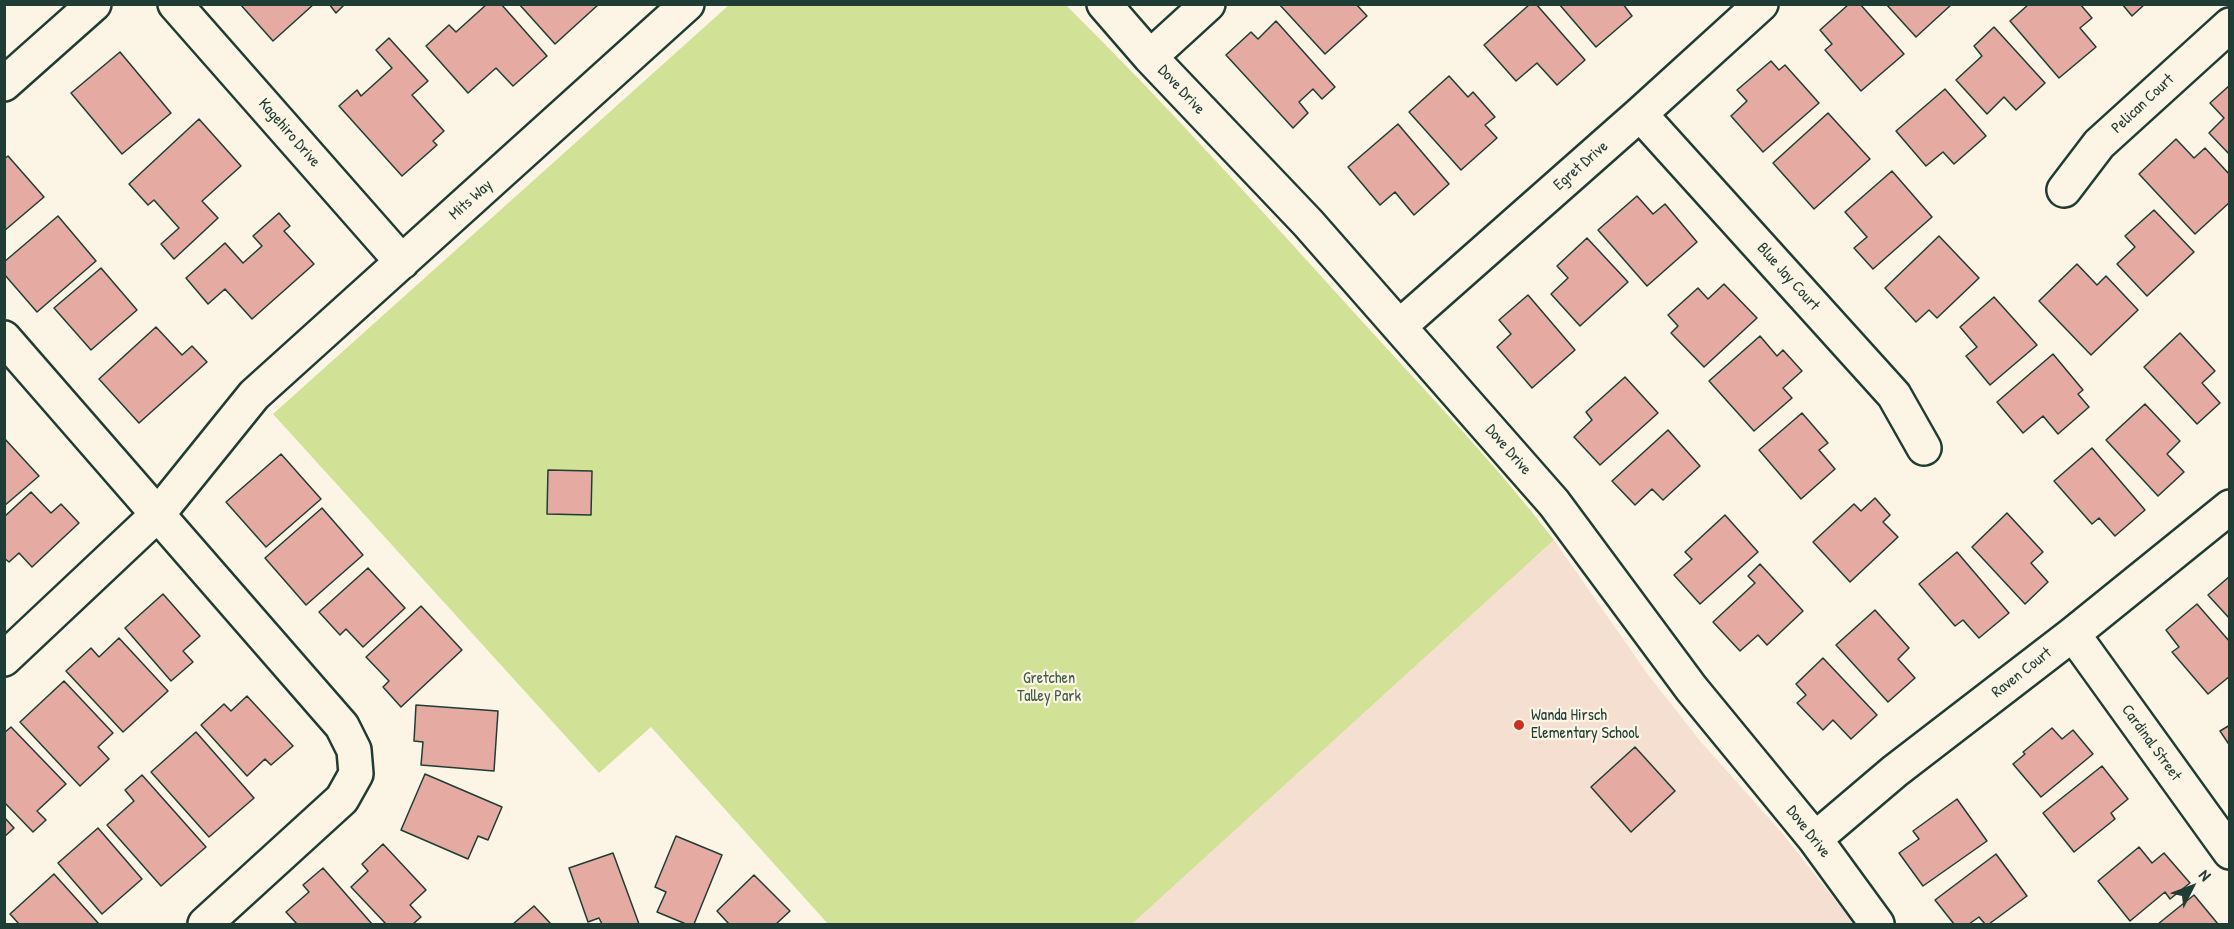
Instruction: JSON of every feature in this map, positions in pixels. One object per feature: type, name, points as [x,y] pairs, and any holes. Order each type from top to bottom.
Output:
[{"type":"street","points":[[4,84],[94,4]]},
{"type":"street","name":"Kagehiro Drive","points":[[175,4],[402,262]]},
{"type":"street","name":"Mits Way","points":[[4,659],[158,514],[254,395],[687,4]]},
{"type":"street","name":"Dove Drive","points":[[1104,4],[1150,57],[1308,223],[1554,503],[1691,688],[1815,839],[1877,924]]},
{"type":"street","points":[[1150,57],[1208,4]]},
{"type":"street","name":"Egret Drive","points":[[1400,326],[1761,4]]},
{"type":"street","name":"Pelican Court","points":[[2064,190],[2099,144],[2229,25]]},
{"type":"street","name":"Blue Jay Court","points":[[1640,114],[1894,394],[1924,448]]},
{"type":"street","points":[[4,338],[342,726],[354,750],[356,774],[342,798],[205,924]]},
{"type":"street","name":"Raven Court","points":[[1815,839],[1895,771],[2073,634],[2229,507]]},
{"type":"street","name":"Cardinal Street","points":[[2073,634],[2229,852]]},
{"type":"shaded area","name":"Wanda Hirsch Elementary School","points":[[1554,540],[1649,676],[1701,742],[1783,834],[1854,924],[1132,924]]},
{"type":"green space","name":"Gretchen Talley Park","points":[[729,5],[1066,5],[1252,200],[1484,455],[1554,540],[1132,924],[828,924],[651,727],[599,773],[273,414]]},
{"type":"building","points":[[240,4],[314,4],[273,41]]},
{"type":"building","points":[[329,4],[345,4],[336,13]]},
{"type":"building","points":[[487,4],[501,4],[547,56],[513,86],[496,68],[468,93],[426,46],[449,25],[456,32]]},
{"type":"building","points":[[519,4],[599,4],[555,44]]},
{"type":"building","points":[[1279,4],[1356,4],[1367,16],[1325,54]]},
{"type":"building","points":[[1530,4],[1536,4],[1585,60],[1557,85],[1537,63],[1516,81],[1484,45]]},
{"type":"building","points":[[1559,4],[1623,4],[1632,16],[1596,47]]},
{"type":"building","points":[[1849,4],[1860,4],[1904,54],[1861,91],[1825,50],[1832,44],[1820,30]]},
{"type":"building","points":[[1886,4],[1952,4],[1916,37]]},
{"type":"building","points":[[2029,4],[2080,4],[2092,18],[2080,28],[2096,47],[2059,78],[2010,21]]},
{"type":"building","points":[[2122,4],[2145,4],[2132,16]]},
{"type":"building","points":[[1276,21],[1335,87],[1322,99],[1313,89],[1299,102],[1308,113],[1293,128],[1226,55],[1251,32],[1258,39]]},
{"type":"building","points":[[1994,27],[2045,83],[2016,110],[2004,97],[1987,114],[1956,80],[1982,56],[1974,46]]},
{"type":"building","points":[[389,38],[428,81],[412,95],[444,131],[433,141],[437,145],[402,176],[339,106],[357,90],[361,96],[392,68],[376,50]]},
{"type":"building","points":[[120,52],[171,113],[122,154],[71,93]]},
{"type":"building","points":[[1771,61],[1779,70],[1785,65],[1819,103],[1763,152],[1731,116],[1747,101],[1737,90]]},
{"type":"building","points":[[1449,76],[1468,97],[1473,92],[1495,117],[1485,125],[1497,138],[1461,170],[1409,112]]},
{"type":"building","points":[[2230,85],[2230,155],[2209,133],[2224,118],[2210,103]]},
{"type":"building","points":[[1945,89],[1986,136],[1954,164],[1943,152],[1926,166],[1896,131]]},
{"type":"building","points":[[1828,113],[1870,159],[1814,209],[1773,163]]},
{"type":"building","points":[[199,119],[241,166],[202,201],[218,218],[174,259],[161,244],[179,228],[154,200],[148,205],[129,184]]},
{"type":"building","points":[[1398,124],[1449,184],[1414,215],[1395,192],[1380,205],[1348,167]]},
{"type":"building","points":[[2176,139],[2194,158],[2205,148],[2230,175],[2230,202],[2195,234],[2139,174]]},
{"type":"building","points":[[8,156],[44,197],[4,231],[4,159]]},
{"type":"building","points":[[1892,171],[1932,217],[1873,269],[1854,248],[1867,237],[1845,212]]},
{"type":"building","points":[[1637,196],[1653,214],[1665,204],[1697,242],[1647,286],[1598,230]]},
{"type":"building","points":[[2154,210],[2194,252],[2147,296],[2117,264],[2135,247],[2125,236]]},
{"type":"building","points":[[279,213],[290,226],[284,231],[314,264],[252,319],[225,289],[208,304],[186,278],[225,243],[243,263],[262,246],[253,236]]},
{"type":"building","points":[[58,216],[96,261],[37,312],[4,274],[4,262]]},
{"type":"building","points":[[1939,236],[1979,278],[1937,318],[1929,310],[1916,322],[1885,288]]},
{"type":"building","points":[[1587,238],[1628,282],[1580,326],[1551,294],[1568,278],[1557,266]]},
{"type":"building","points":[[2077,264],[2097,285],[2106,276],[2138,310],[2091,355],[2039,301]]},
{"type":"building","points":[[101,268],[137,310],[91,350],[54,308]]},
{"type":"building","points":[[1724,284],[1757,318],[1704,367],[1671,333],[1678,326],[1668,315],[1698,288],[1708,299]]},
{"type":"building","points":[[1528,295],[1575,350],[1532,388],[1497,347],[1511,334],[1499,320]]},
{"type":"building","points":[[1994,297],[2037,345],[1990,385],[1966,356],[1977,347],[1960,327]]},
{"type":"building","points":[[156,327],[182,355],[192,346],[207,362],[139,423],[99,379]]},
{"type":"building","points":[[2180,333],[2215,371],[2202,383],[2220,403],[2197,424],[2144,367]]},
{"type":"building","points":[[1760,336],[1777,356],[1783,350],[1802,371],[1783,388],[1792,398],[1754,431],[1709,381]]},
{"type":"building","points":[[2053,354],[2083,390],[2078,394],[2089,407],[2058,434],[2043,416],[2023,433],[1997,402]]},
{"type":"building","points":[[1625,377],[1658,413],[1600,465],[1574,437],[1592,420],[1586,412]]},
{"type":"building","points":[[2145,404],[2180,441],[2167,454],[2184,472],[2158,496],[2106,440]]},
{"type":"building","points":[[1802,413],[1828,443],[1819,450],[1835,469],[1801,499],[1759,450]]},
{"type":"building","points":[[1668,430],[1700,466],[1663,500],[1652,489],[1635,505],[1612,481]]},
{"type":"building","points":[[4,438],[39,476],[4,506]]},
{"type":"building","points":[[2092,448],[2145,510],[2115,536],[2099,518],[2092,524],[2054,481]]},
{"type":"building","points":[[281,454],[321,499],[266,547],[226,502]]},
{"type":"building","points":[[548,470],[592,471],[591,515],[547,514]]},
{"type":"building","points":[[31,492],[51,513],[61,504],[79,523],[32,567],[19,553],[9,562],[4,558],[4,517]]},
{"type":"building","points":[[1875,498],[1890,515],[1883,522],[1898,537],[1850,582],[1813,542],[1854,504],[1861,511]]},
{"type":"building","points":[[322,508],[363,555],[306,605],[265,558]]},
{"type":"building","points":[[2007,513],[2043,552],[2031,563],[2048,582],[2025,604],[1972,547]]},
{"type":"building","points":[[1725,515],[1758,552],[1700,604],[1674,575],[1692,559],[1685,552]]},
{"type":"building","points":[[1957,552],[2009,613],[1979,638],[1963,620],[1955,626],[1919,584]]},
{"type":"building","points":[[1760,564],[1803,611],[1767,645],[1758,635],[1740,651],[1713,622],[1755,583],[1748,576]]},
{"type":"building","points":[[368,568],[405,608],[363,647],[346,629],[340,635],[319,612]]},
{"type":"building","points":[[2230,576],[2230,619],[2208,595]]},
{"type":"building","points":[[163,594],[200,636],[183,651],[193,662],[171,681],[125,628]]},
{"type":"building","points":[[2197,604],[2230,642],[2230,676],[2208,694],[2172,652],[2179,647],[2166,630]]},
{"type":"building","points":[[421,606],[462,650],[401,707],[383,687],[389,681],[366,657]]},
{"type":"building","points":[[1875,610],[1909,648],[1898,659],[1915,678],[1888,702],[1836,645]]},
{"type":"building","points":[[119,638],[168,691],[123,732],[66,671],[91,648],[99,657]]},
{"type":"building","points":[[1823,658],[1877,715],[1851,739],[1833,720],[1823,730],[1797,703],[1806,695],[1796,684]]},
{"type":"building","points":[[64,681],[113,733],[98,747],[109,759],[80,786],[20,722]]},
{"type":"building","points":[[247,696],[293,746],[271,765],[265,759],[247,776],[201,725],[224,704],[231,711]]},
{"type":"building","points":[[416,705],[498,711],[494,771],[421,765],[423,742],[414,741]]},
{"type":"building","points":[[2230,725],[2230,746],[2220,731]]},
{"type":"building","points":[[11,727],[66,784],[37,811],[46,820],[33,832],[4,802],[4,733]]},
{"type":"building","points":[[2052,728],[2062,739],[2073,730],[2093,754],[2041,797],[2013,764],[2025,754],[2023,752]]},
{"type":"building","points":[[196,732],[254,798],[209,837],[151,772]]},
{"type":"building","points":[[1635,747],[1675,791],[1631,832],[1591,787]]},
{"type":"building","points":[[2102,766],[2128,799],[2111,813],[2115,819],[2074,852],[2043,813]]},
{"type":"building","points":[[425,774],[502,807],[488,840],[478,836],[468,859],[401,830]]},
{"type":"building","points":[[142,775],[206,847],[161,886],[107,825],[134,801],[125,790]]},
{"type":"building","points":[[1957,799],[1987,841],[1923,886],[1899,853],[1919,839],[1913,831]]},
{"type":"building","points":[[4,817],[14,828],[4,837]]},
{"type":"building","points":[[98,828],[142,879],[102,914],[58,863]]},
{"type":"building","points":[[676,836],[722,855],[694,924],[686,924],[657,912],[666,892],[655,887]]},
{"type":"building","points":[[383,844],[426,890],[410,905],[421,917],[413,924],[386,924],[351,887],[368,871],[362,864]]},
{"type":"building","points":[[2139,847],[2152,863],[2164,853],[2190,883],[2170,899],[2165,892],[2130,921],[2098,881]]},
{"type":"building","points":[[613,853],[639,924],[602,924],[599,918],[588,922],[569,868]]},
{"type":"building","points":[[1996,854],[2027,896],[1989,924],[1985,924],[1979,917],[1969,924],[1954,924],[1935,900]]},
{"type":"building","points":[[323,868],[372,924],[297,924],[286,912],[309,892],[303,885]]},
{"type":"building","points":[[54,874],[99,924],[19,924],[10,914]]},
{"type":"building","points":[[754,875],[790,911],[776,924],[729,924],[717,911]]},
{"type":"building","points":[[2194,895],[2218,924],[2158,924]]},
{"type":"building","points":[[534,906],[551,924],[513,924]]},
{"type":"place","name":"Wanda Hirsch Elementary School","points":[[1519,725]]}]
